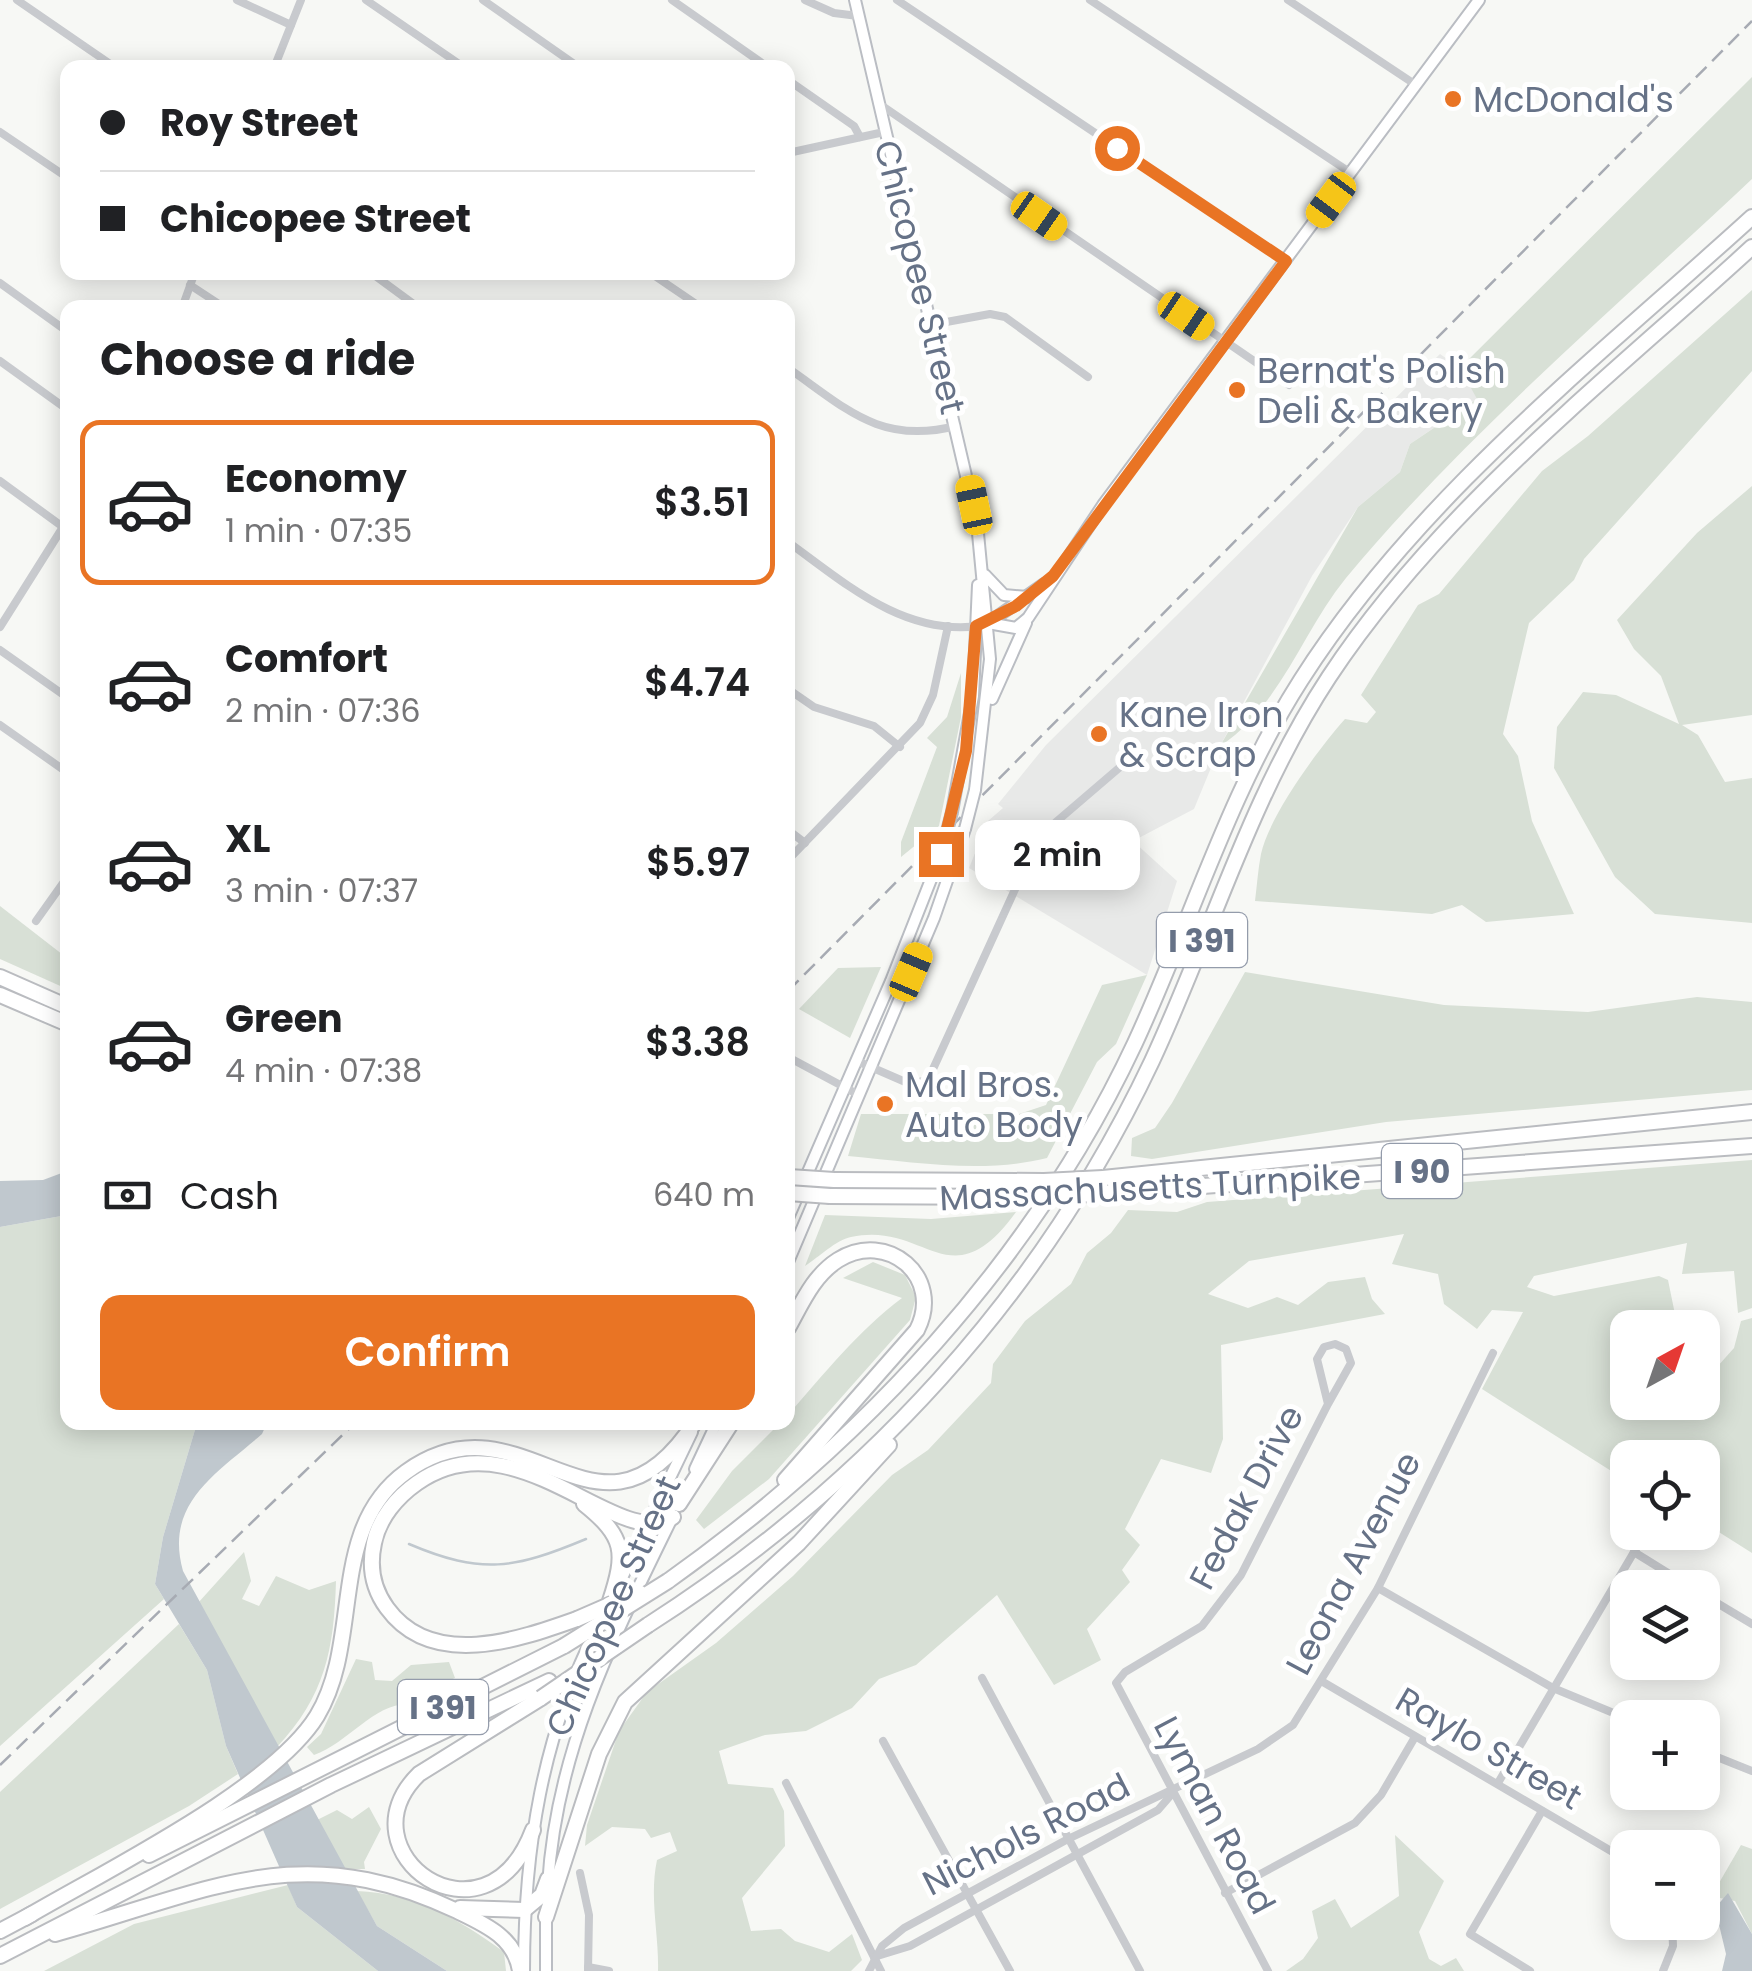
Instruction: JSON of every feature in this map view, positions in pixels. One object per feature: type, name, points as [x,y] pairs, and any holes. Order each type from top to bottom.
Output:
[{"type":"highway","name":"I 391","points":[[0,1931],[223,1808],[321,1766],[564,1646],[668,1581],[836,1446],[906,1375],[981,1287],[1080,1145],[1132,1048],[1254,762],[1299,682],[1353,605],[1450,496],[1752,217]]},
{"type":"highway","name":"I 391","points":[[0,1956],[331,1785],[549,1681],[648,1625],[784,1529],[860,1462],[952,1367],[1034,1265],[1106,1149],[1164,1033],[1265,789],[1306,714],[1360,632],[1463,513],[1752,247]]},
{"type":"highway","points":[[0,978],[60,1003]]},
{"type":"highway","points":[[0,995],[60,1021]]},
{"type":"highway","name":"Massachusetts Turnpike","points":[[795,1177],[1044,1181],[1103,1178],[1752,1112]]},
{"type":"highway","name":"Massachusetts Turnpike","points":[[795,1194],[1033,1197],[1752,1146]]},
{"type":"highway","points":[[741,1526],[906,1345],[924,1314],[922,1284],[912,1268],[895,1255],[872,1249],[854,1252],[816,1279],[795,1316]]},
{"type":"highway","points":[[546,1917],[599,1754],[625,1702],[824,1518],[952,1367]]},
{"type":"highway","points":[[223,1808],[276,1762],[312,1723],[338,1665],[362,1529],[380,1497],[406,1472],[448,1452],[492,1447],[587,1482],[619,1484],[660,1467],[690,1430]]},
{"type":"highway","points":[[567,1492],[649,1523],[676,1510],[727,1430]]},
{"type":"highway","points":[[610,1601],[622,1562],[617,1540],[605,1522],[536,1474],[498,1463],[462,1464],[436,1472],[410,1488],[386,1515],[373,1546],[372,1569],[378,1592],[392,1615],[413,1632],[440,1642],[505,1641],[577,1619],[668,1581]]},
{"type":"highway","points":[[533,1830],[523,1853],[505,1875],[482,1887],[455,1890],[432,1883],[410,1865],[398,1842],[396,1817],[405,1791],[419,1774],[648,1625]]},
{"type":"highway","points":[[26,1942],[260,1876],[324,1872],[388,1884],[449,1907],[504,1938],[514,1950],[522,1971]]},
{"type":"highway","points":[[449,1907],[524,1910],[542,1894],[548,1879]]},
{"type":"main road","name":"Chicopee Street","points":[[795,1245],[934,918],[966,829],[986,718],[980,554],[956,426],[855,0]]},
{"type":"main road","points":[[986,718],[1006,660],[1053,576],[1479,0]]},
{"type":"main road","points":[[980,554],[994,588],[1008,597],[1029,597]]},
{"type":"main road","points":[[982,625],[1029,597],[1053,576]]},
{"type":"main road","points":[[982,625],[1016,628],[1028,618]]},
{"type":"main road","name":"Chicopee Street","points":[[795,1202],[941,854],[970,724],[982,625]]},
{"type":"main road","name":"Chicopee Street","points":[[522,1971],[524,1910],[538,1788],[556,1721],[692,1430]]},
{"type":"main road","name":"Chicopee Street","points":[[546,1971],[548,1879],[559,1790],[578,1724],[713,1430]]},
{"type":"street","points":[[17,0],[104,60]]},
{"type":"street","points":[[237,0],[291,26]]},
{"type":"street","points":[[277,60],[301,0]]},
{"type":"street","points":[[366,0],[453,60]]},
{"type":"street","points":[[484,0],[569,60]]},
{"type":"street","points":[[672,0],[758,60]]},
{"type":"street","points":[[805,0],[834,13],[858,16]]},
{"type":"street","points":[[896,0],[1286,261]]},
{"type":"street","points":[[1090,0],[1351,173]]},
{"type":"street","points":[[1288,0],[1416,86]]},
{"type":"street","points":[[795,85],[854,126],[860,137]]},
{"type":"street","points":[[878,103],[1290,385]]},
{"type":"street","points":[[0,132],[60,173]]},
{"type":"street","points":[[795,151],[884,132]]},
{"type":"street","points":[[185,300],[192,280]]},
{"type":"street","points":[[381,280],[407,300]]},
{"type":"street","points":[[661,280],[690,300]]},
{"type":"street","points":[[0,283],[60,326]]},
{"type":"street","points":[[190,285],[212,300]]},
{"type":"street","points":[[930,325],[998,315],[1031,332],[1088,377]]},
{"type":"street","points":[[0,361],[60,404]]},
{"type":"street","points":[[795,373],[880,428],[913,434],[956,426]]},
{"type":"street","points":[[0,481],[60,520]]},
{"type":"street","points":[[0,626],[60,531]]},
{"type":"street","points":[[795,547],[882,608],[948,626],[982,625]]},
{"type":"street","points":[[0,598],[12,607]]},
{"type":"street","points":[[795,853],[900,746],[929,707],[948,626]]},
{"type":"street","points":[[0,650],[60,692]]},
{"type":"street","points":[[795,694],[814,707],[874,726],[900,746]]},
{"type":"street","points":[[0,725],[60,767]]},
{"type":"street","points":[[857,1061],[910,1084],[928,1080],[1033,850],[1056,822],[1120,768]]},
{"type":"street","points":[[795,835],[805,843]]},
{"type":"street","points":[[36,921],[60,887]]},
{"type":"street","points":[[795,1061],[858,1095]]},
{"type":"street","name":"Fedak Drive","points":[[1116,1683],[1125,1672],[1184,1640],[1218,1610],[1271,1521],[1351,1364],[1348,1352],[1335,1344],[1324,1347],[1317,1359],[1328,1404]]},
{"type":"street","name":"Leona Avenue","points":[[1172,1793],[1290,1728],[1323,1682],[1378,1588],[1493,1353]]},
{"type":"street","points":[[1498,1783],[1634,1552],[1663,1570]]},
{"type":"street","points":[[1378,1588],[1554,1688],[1610,1711]]},
{"type":"street","points":[[1720,1605],[1752,1624]]},
{"type":"street","points":[[982,1678],[1140,1971]]},
{"type":"street","name":"Raylo Street","points":[[1323,1682],[1610,1850]]},
{"type":"street","name":"Lyman Road","points":[[1116,1683],[1268,1971]]},
{"type":"street","points":[[1225,1894],[1355,1824],[1381,1796],[1416,1737]]},
{"type":"street","points":[[883,1741],[1010,1971]]},
{"type":"street","points":[[1720,1758],[1752,1771]]},
{"type":"street","points":[[786,1782],[881,1971]]},
{"type":"street","name":"Nichols Road","points":[[874,1957],[904,1928],[1068,1839],[1172,1793]]},
{"type":"street","name":"Nichols Road","points":[[874,1957],[910,1946],[1077,1855],[1158,1810],[1172,1793]]},
{"type":"street","points":[[1530,1971],[1470,1934],[1542,1811]]},
{"type":"street","points":[[580,1873],[589,1915],[588,1969],[609,1971]]},
{"type":"street","points":[[1662,1971],[1673,1940]]},
{"type":"street","points":[[870,1971],[874,1957]]},
{"type":"shaded area","points":[[1752,77],[1752,179],[1543,373],[1392,525],[1330,599],[1259,711],[1220,746],[1358,507],[1400,472],[1410,444],[1477,399],[1460,368]]},
{"type":"shaded area","points":[[1752,290],[1752,371],[1584,559],[1574,580],[1529,623],[1503,734],[1518,756],[1532,821],[1574,914],[1486,922],[1462,905],[1432,914],[1255,901],[1261,854],[1284,802],[1345,719],[1367,723],[1376,712],[1361,695],[1418,605],[1439,594],[1542,471],[1588,436]]},
{"type":"shaded area","points":[[1440,354],[1460,368],[1478,398],[1410,444],[1400,472],[1358,507],[1312,576],[1220,746],[1194,809],[1133,841],[1177,881],[1147,975],[969,868],[988,821],[1003,808],[998,804],[1046,745]]},
{"type":"shaded area","points":[[1752,486],[1752,715],[1682,725],[1698,735],[1725,782],[1752,778],[1752,923],[1655,914],[1615,877],[1554,768],[1557,727],[1583,692],[1616,695],[1679,724],[1661,676],[1634,649],[1617,620],[1697,533]]},
{"type":"shaded area","points":[[961,673],[961,717],[939,826],[901,857],[901,842],[937,747],[927,738],[947,717]]},
{"type":"shaded area","points":[[0,906],[60,953],[60,986],[0,959]]},
{"type":"shaded area","points":[[881,967],[850,1038],[799,1009],[838,968]]},
{"type":"shaded area","points":[[1245,972],[1444,1005],[1588,1012],[1697,997],[1752,1002],[1752,1090],[1386,1122],[1152,1159],[1131,1156],[1132,1138],[1155,1128]]},
{"type":"shaded area","points":[[1147,975],[1116,1044],[1097,1062],[1047,1158],[973,1166],[848,1156],[861,1114],[1019,1114],[1046,1105],[1102,985]]},
{"type":"shaded area","points":[[1752,1160],[1752,1308],[1738,1313],[1734,1271],[1682,1274],[1687,1243],[1534,1276],[1527,1287],[1554,1296],[1659,1276],[1668,1280],[1674,1310],[1610,1310],[1610,1420],[1720,1420],[1720,1364],[1734,1348],[1741,1321],[1752,1318],[1752,1553],[1720,1533],[1720,1440],[1610,1440],[1610,1470],[1482,1389],[1523,1312],[1492,1310],[1477,1329],[1444,1304],[1438,1274],[1392,1264],[1404,1234],[1249,1261],[1208,1294],[1248,1308],[1277,1297],[1298,1305],[1328,1282],[1365,1277],[1372,1299],[1385,1314],[1221,1345],[1223,1439],[1211,1473],[1161,1459],[1125,1529],[1140,1545],[1122,1570],[1130,1582],[1087,1629],[1101,1660],[1054,1685],[997,1595],[916,1665],[879,1679],[852,1708],[806,1731],[765,1735],[719,1751],[728,1784],[773,1788],[784,1811],[785,1846],[742,1898],[751,1931],[781,1929],[795,1941],[829,1952],[852,1934],[862,1960],[851,1971],[658,1971],[655,1874],[657,1860],[677,1851],[670,1832],[651,1838],[645,1829],[612,1827],[585,1846],[587,1825],[619,1731],[647,1692],[716,1643],[793,1576],[892,1475],[928,1450],[991,1383],[993,1364],[1025,1321],[1071,1284],[1087,1253],[1111,1233],[1128,1210],[1177,1212],[1207,1202]]},
{"type":"shaded area","points":[[60,1174],[60,1216],[0,1227],[0,1181],[43,1180]]},
{"type":"shaded area","points":[[1016,1212],[993,1239],[973,1252],[955,1255],[877,1235],[851,1237],[805,1266],[825,1215],[931,1219]]},
{"type":"shaded area","points":[[60,1216],[60,1430],[195,1430],[163,1537],[155,1584],[164,1599],[0,1746],[0,1227]]},
{"type":"shaded area","points":[[873,1262],[905,1275],[916,1297],[910,1320],[769,1479],[704,1529],[696,1520],[732,1471],[773,1430],[795,1430],[795,1407],[871,1324],[902,1298],[843,1278]]},
{"type":"shaded area","points":[[195,1430],[264,1430],[212,1477],[188,1508],[179,1547],[183,1571],[377,1926],[447,1971],[378,1971],[297,1907],[226,1746],[207,1670],[155,1584],[163,1537]]},
{"type":"shaded area","points":[[244,1552],[251,1581],[242,1599],[259,1606],[276,1576],[309,1590],[336,1581],[333,1629],[324,1671],[306,1709],[277,1747],[198,1603]]},
{"type":"shaded area","points":[[179,1624],[207,1670],[226,1746],[238,1774],[189,1806],[0,1909],[0,1792]]},
{"type":"shaded area","points":[[356,1659],[372,1662],[375,1680],[392,1681],[411,1665],[449,1662],[455,1678],[428,1689],[410,1704],[385,1709],[314,1755],[307,1747],[321,1734]]},
{"type":"shaded area","points":[[369,1807],[381,1829],[364,1862],[365,1869],[345,1869],[317,1820],[337,1810],[352,1819]]},
{"type":"shaded area","points":[[1395,1835],[1444,1881],[1419,1932],[1429,1959],[1441,1966],[1456,1958],[1464,1971],[1286,1971],[1303,1959],[1318,1938],[1312,1911],[1335,1899],[1351,1928],[1399,1896]]},
{"type":"shaded area","points":[[1741,1845],[1752,1849],[1752,1934],[1735,1901],[1720,1898],[1720,1881]]},
{"type":"shaded area","points":[[288,1885],[297,1907],[378,1971],[44,1971],[134,1924]]},
{"type":"shaded area","points":[[357,1891],[398,1897],[452,1919],[504,1952],[506,1971],[447,1971],[377,1926]]},
{"type":"shaded area","points":[[1728,1893],[1752,1934],[1752,1971],[1722,1971],[1726,1954],[1720,1929],[1720,1902]]},
{"type":"waterway","points":[[409,1544],[457,1561],[498,1564],[538,1557],[586,1539]]},
{"type":"railway","points":[[795,984],[1752,21]]},
{"type":"railway","points":[[0,1765],[348,1430]]},
{"type":"place","name":"McDonald's","points":[[1453,99]]},
{"type":"place","name":"Bernat's Polish Deli & Bakery","points":[[1237,390]]},
{"type":"place","name":"Kane Iron & Scrap","points":[[1099,734]]},
{"type":"place","name":"Mal Bros. Auto Body","points":[[885,1104]]},
{"type":"route","points":[[941,854],[966,751],[976,626],[988,624],[1016,606],[1053,576],[1286,261],[1117,148]]}]
